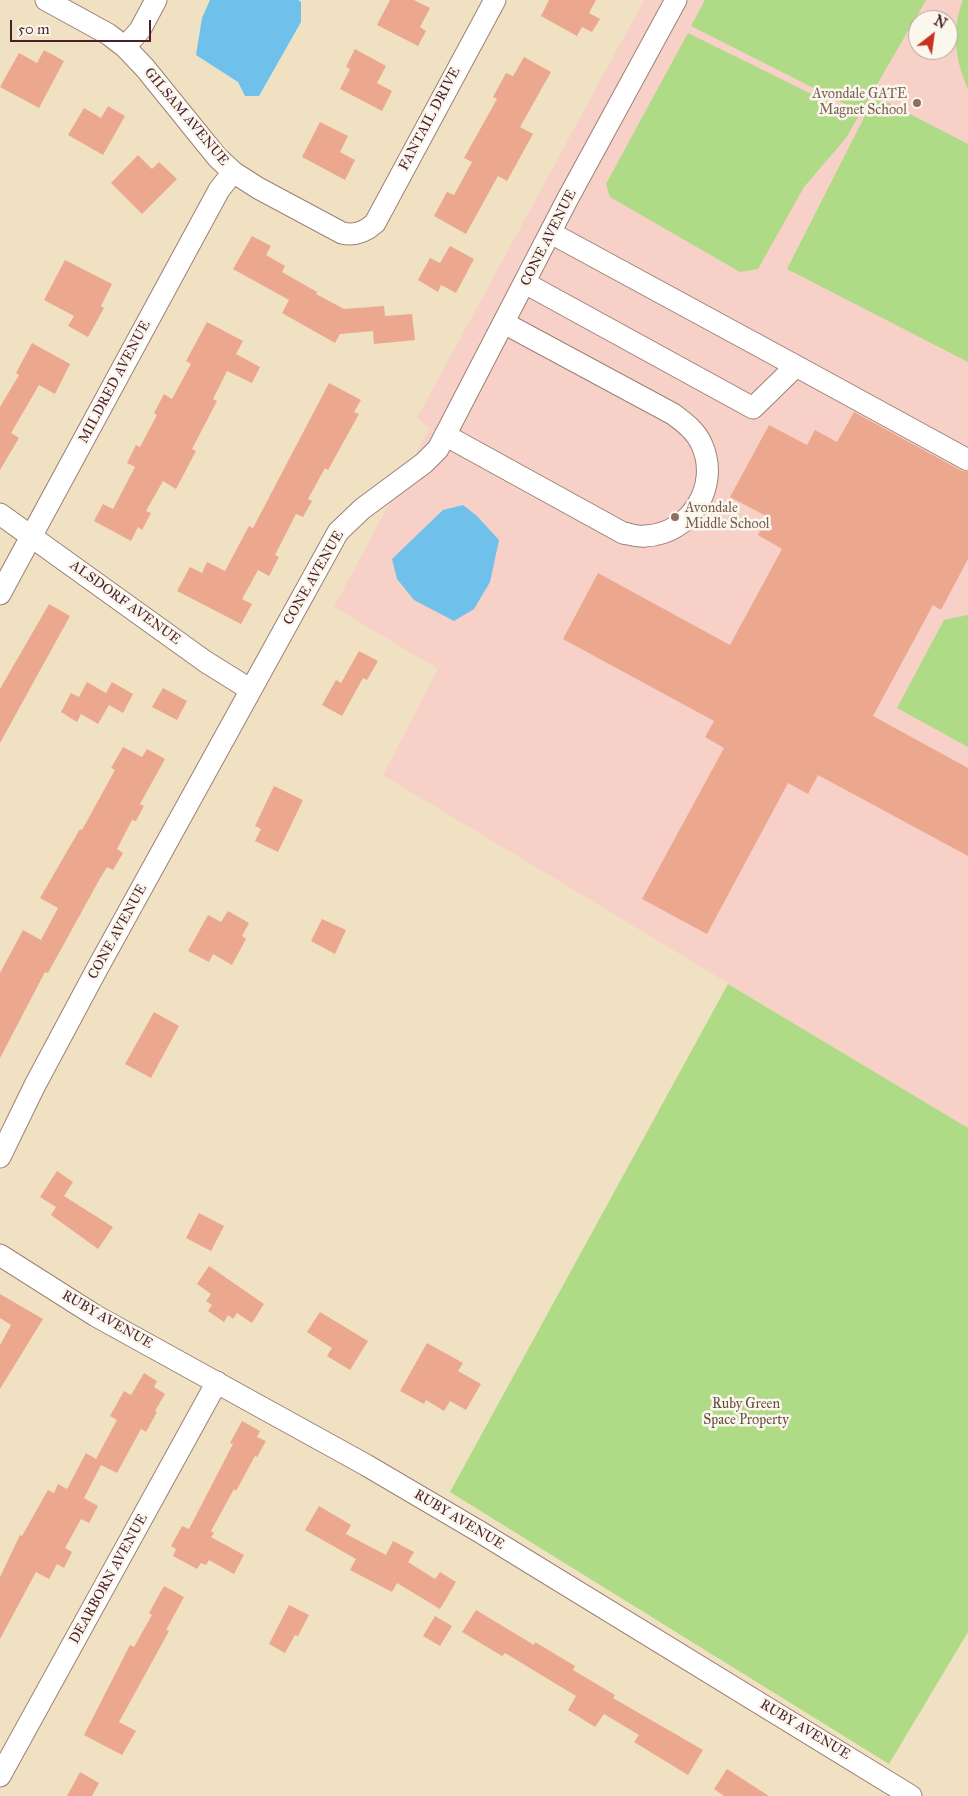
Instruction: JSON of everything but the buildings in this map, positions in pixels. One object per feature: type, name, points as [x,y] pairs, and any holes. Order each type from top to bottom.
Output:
[{"type":"street","name":"GILSAM AVENUE","points":[[46,0],[108,34],[125,47],[145,68],[217,158],[233,172],[258,188],[342,233],[351,235],[360,233]]},
{"type":"street","points":[[125,47],[140,30],[156,0]]},
{"type":"street","name":"FANTAIL DRIVE","points":[[360,233],[375,223],[495,0]]},
{"type":"street","name":"CONE AVENUE","points":[[0,1158],[35,1085],[97,969],[338,532],[362,510],[432,455],[445,435],[676,0]]},
{"type":"street","name":"MILDRED AVENUE","points":[[0,594],[219,190],[233,172]]},
{"type":"street","points":[[551,233],[968,460]]},
{"type":"street","points":[[525,283],[753,408],[796,366]]},
{"type":"street","points":[[445,435],[623,533],[645,536],[667,532],[686,520],[700,503],[707,484],[707,463],[701,444],[690,427],[673,414],[504,323]]},
{"type":"street","name":"ALSDORF AVENUE","points":[[0,514],[206,662],[251,690]]},
{"type":"street","name":"RUBY AVENUE","points":[[0,1255],[96,1316],[366,1465],[480,1532],[911,1796]]},
{"type":"street","name":"DEARBORN AVENUE","points":[[0,1776],[217,1382]]},
{"type":"shaded area","name":"Avondale Middle School","points":[[644,0],[968,0],[968,1128],[383,775],[438,669],[334,607],[430,428],[417,418]]},
{"type":"green space","points":[[705,0],[926,0],[920,10],[908,10],[908,31],[861,112],[691,26]]},
{"type":"green space","points":[[963,0],[968,0],[968,89],[958,56],[959,11]]},
{"type":"green space","points":[[688,33],[858,117],[846,138],[804,187],[758,269],[740,272],[610,197],[606,184]]},
{"type":"green space","points":[[875,96],[968,144],[968,362],[787,269]]},
{"type":"green space","points":[[968,615],[968,747],[897,708],[944,620]]},
{"type":"green space","name":"Ruby Green Space Property","points":[[728,984],[968,1128],[968,1632],[889,1764],[450,1492]]},
{"type":"water","points":[[210,0],[298,0],[301,2],[301,22],[259,96],[245,96],[238,82],[196,55],[202,18]]},
{"type":"water","points":[[463,505],[477,516],[499,540],[490,582],[474,609],[454,621],[414,600],[397,579],[392,559],[443,510]]},
{"type":"place","name":"Avondale GATE Magnet School","points":[[917,103]]},
{"type":"place","name":"Avondale Middle School","points":[[675,517]]}]
